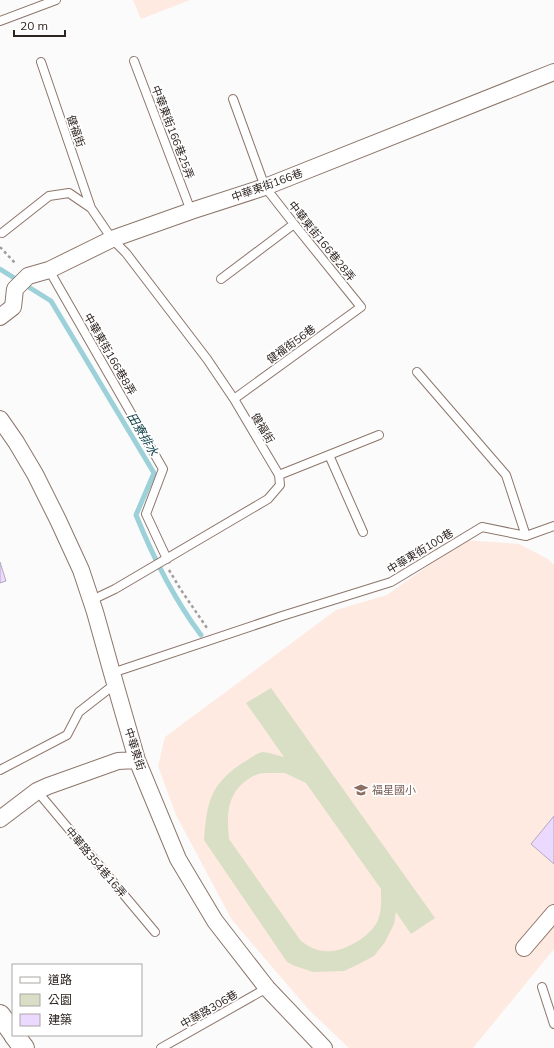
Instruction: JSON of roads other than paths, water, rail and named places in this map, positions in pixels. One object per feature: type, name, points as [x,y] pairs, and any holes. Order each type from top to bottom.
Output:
[{"type":"street","name":"中華東街166巷","points":[[0,316],[13,307],[15,289],[28,276],[49,270],[112,240],[191,211],[265,187],[554,72]]},
{"type":"street","name":"中華東街","points":[[0,419],[35,474],[81,570],[92,600],[137,760],[178,860],[215,921],[267,988],[324,1048]]},
{"type":"street","points":[[0,819],[37,791],[118,761],[137,760]]},
{"type":"street","points":[[524,948],[554,913]]},
{"type":"street","points":[[0,1014],[12,1031]]},
{"type":"street","points":[[15,1036],[24,1048]]},
{"type":"lane","points":[[0,21],[56,0]]},
{"type":"lane","name":"中華東街166巷25弄","points":[[134,61],[191,211]]},
{"type":"lane","name":"健福街","points":[[41,62],[91,208],[112,240],[126,253],[207,358],[234,399],[279,476]]},
{"type":"lane","name":"中華東街166巷28弄","points":[[233,99],[265,187],[361,307]]},
{"type":"lane","name":"健福街","points":[[2,233],[49,196],[69,193],[91,208]]},
{"type":"lane","points":[[221,279],[294,224]]},
{"type":"lane","name":"中華東街166巷8弄","points":[[49,270],[163,469],[146,514],[166,559]]},
{"type":"lane","name":"健福街56巷","points":[[234,399],[361,307]]},
{"type":"lane","points":[[417,372],[506,475],[526,536],[554,526]]},
{"type":"lane","points":[[92,600],[115,589],[268,499],[280,485],[279,476],[379,435]]},
{"type":"lane","points":[[329,455],[363,532]]},
{"type":"lane","name":"中華東街100巷","points":[[0,770],[67,736],[79,712],[113,679],[214,638],[391,582],[482,527],[526,536]]},
{"type":"lane","name":"中華路354巷16弄","points":[[37,791],[154,932]]},
{"type":"lane","points":[[542,987],[554,1024]]},
{"type":"lane","name":"中華路306巷","points":[[161,1048],[267,988]]},
{"type":"waterway","name":"田寮排水","points":[[0,269],[51,301],[154,473],[136,515],[173,592],[201,635]]},
{"type":"place","name":"福星國小","points":[[361,790]]}]
